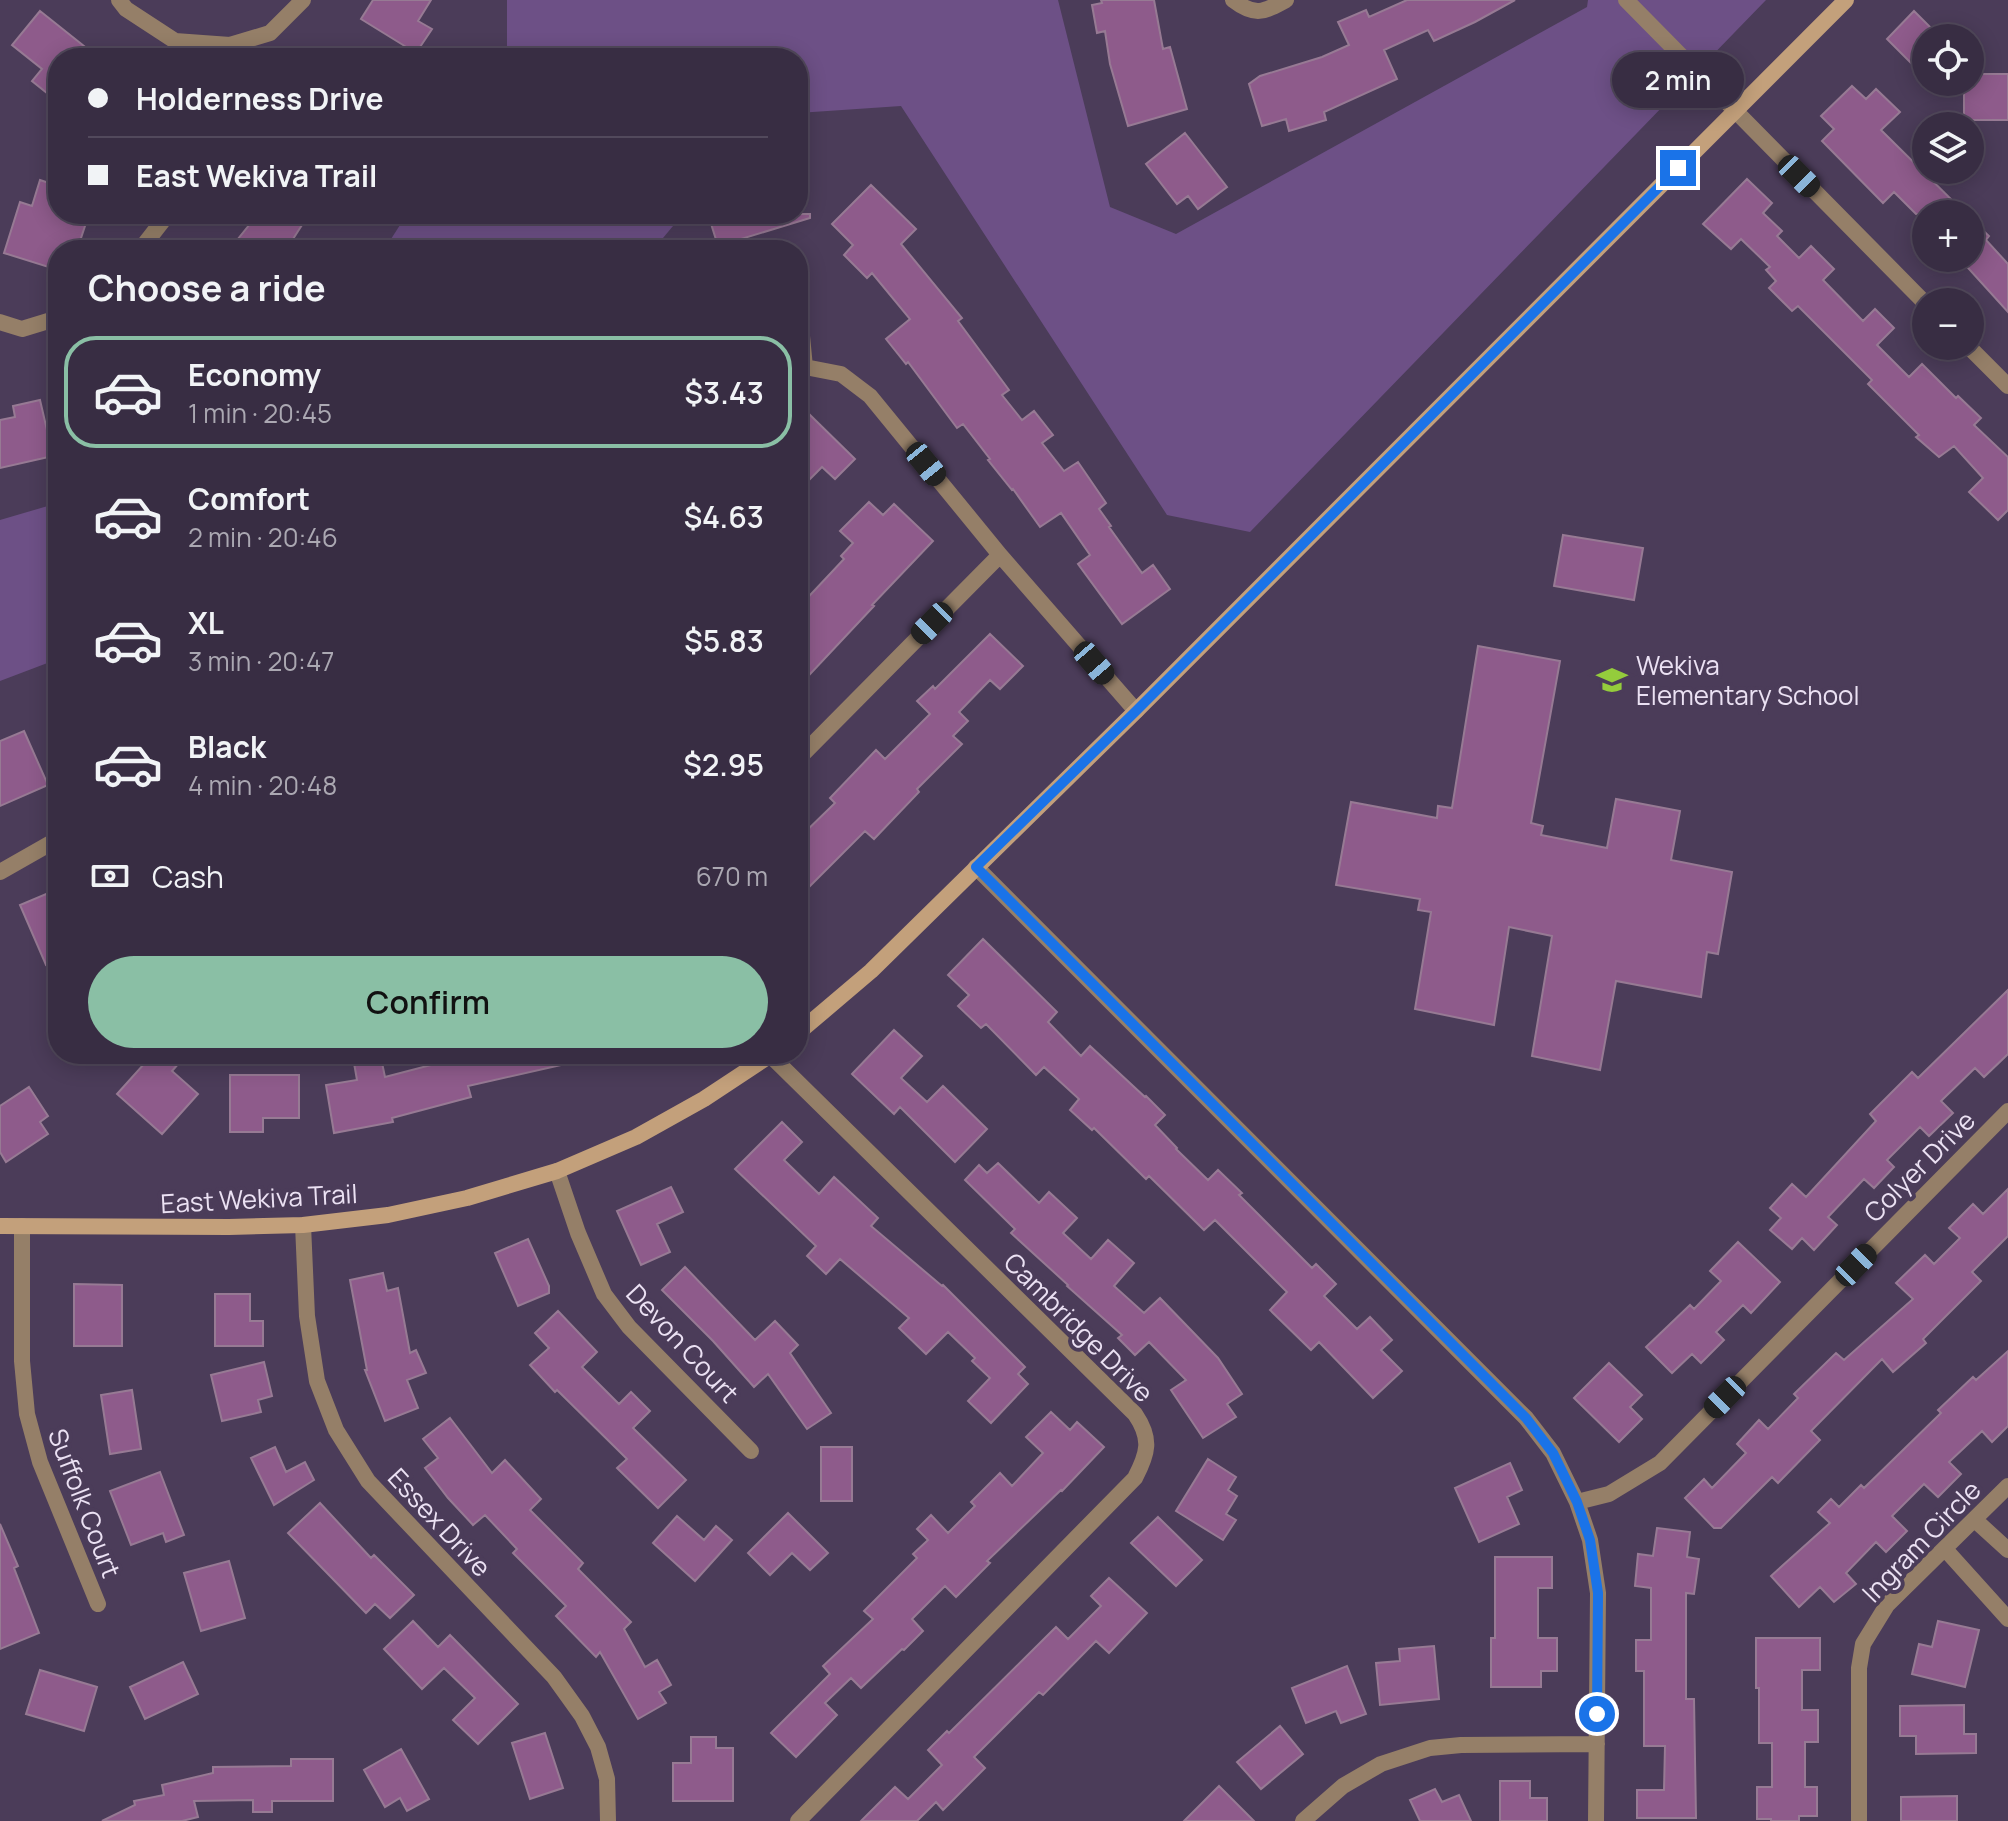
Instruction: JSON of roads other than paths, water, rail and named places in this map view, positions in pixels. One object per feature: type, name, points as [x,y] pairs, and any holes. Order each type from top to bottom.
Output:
[{"type":"street","points":[[119,0],[126,9],[175,41],[209,48]]},
{"type":"street","points":[[238,48],[270,33],[303,0]]},
{"type":"street","points":[[1233,0],[1252,11],[1267,10],[1286,0]]},
{"type":"street","points":[[1626,0],[1912,290]]},
{"type":"street","points":[[808,1025],[871,971],[1136,711],[1846,0]]},
{"type":"street","points":[[148,240],[160,224]]},
{"type":"street","points":[[0,322],[22,329],[48,321]]},
{"type":"street","points":[[1982,360],[2008,386]]},
{"type":"street","points":[[808,369],[841,374],[870,396],[1000,555],[1136,711]]},
{"type":"street","points":[[808,749],[1000,555]]},
{"type":"street","points":[[0,872],[48,845]]},
{"type":"street","points":[[976,867],[1526,1418],[1553,1453],[1577,1502],[1590,1540],[1598,1593],[1596,1821]]},
{"type":"street","name":"East Wekiva Trail","points":[[0,1226],[303,1225],[401,1212],[467,1198],[557,1171],[636,1137],[704,1099],[757,1064]]},
{"type":"street","name":"Cambridge Drive","points":[[780,1064],[1135,1414],[1144,1428],[1147,1445],[1135,1478],[798,1821]]},
{"type":"street","name":"Colyer Drive","points":[[1577,1502],[1609,1494],[1660,1463],[2008,1111]]},
{"type":"street","name":"Devon Court","points":[[557,1171],[578,1233],[604,1294],[629,1327],[751,1451]]},
{"type":"street","name":"Essex Drive","points":[[303,1225],[307,1316],[317,1381],[336,1430],[368,1481],[554,1677],[582,1716],[598,1747],[607,1779],[608,1821]]},
{"type":"street","name":"Suffolk Court","points":[[22,1226],[22,1361],[27,1414],[40,1462],[98,1604]]},
{"type":"street","name":"Ingram Circle","points":[[1859,1821],[1859,1668],[1863,1644],[1887,1605],[2008,1486]]},
{"type":"street","points":[[1975,1520],[2008,1550]]},
{"type":"street","points":[[1945,1549],[2008,1619]]},
{"type":"street","points":[[1303,1821],[1343,1786],[1381,1764],[1430,1748],[1597,1744]]},
{"type":"place","name":"Wekiva Elementary School","points":[[1612,680]]}]
